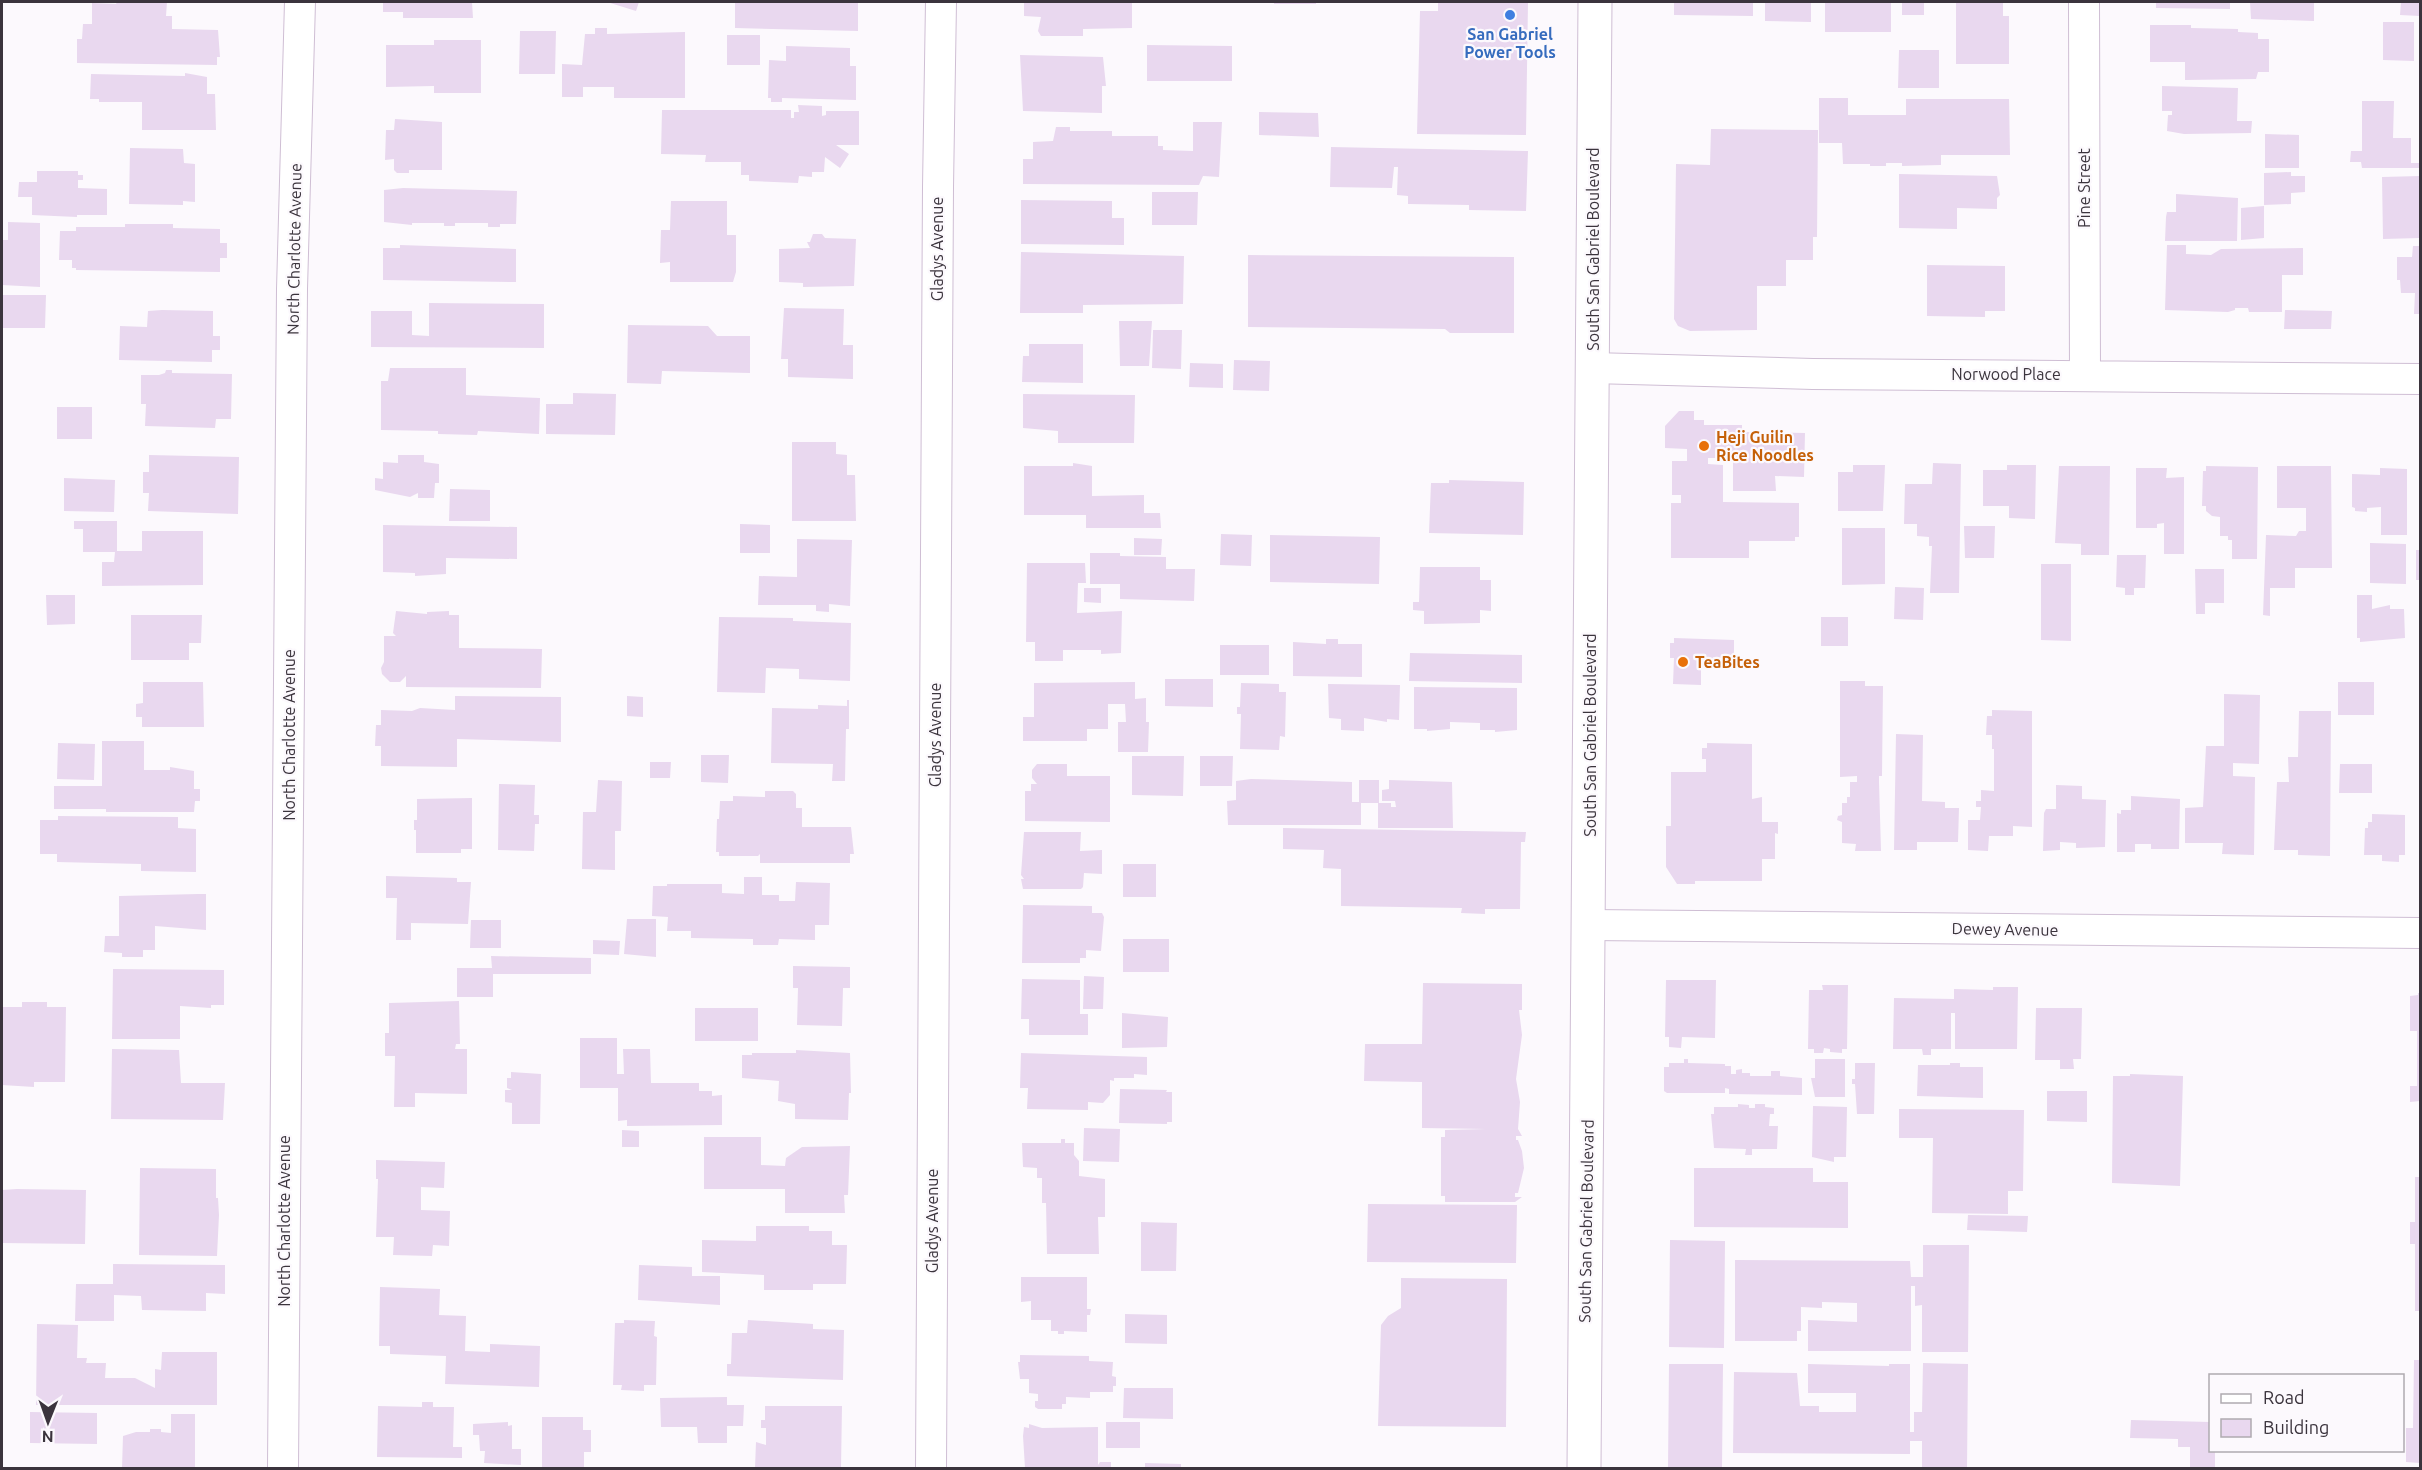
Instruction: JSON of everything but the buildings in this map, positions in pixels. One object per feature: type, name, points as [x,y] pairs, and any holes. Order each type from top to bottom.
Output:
[{"type":"main road","name":"South San Gabriel Boulevard","points":[[1584,1468],[1595,2]]},
{"type":"street","name":"North Charlotte Avenue","points":[[283,1468],[292,301],[300,2]]},
{"type":"street","name":"Gladys Avenue","points":[[931,1468],[941,2]]},
{"type":"street","name":"Pine Street","points":[[2084,2],[2085,374]]},
{"type":"street","name":"Norwood Place","points":[[1592,368],[1813,374],[2085,374],[2421,379]]},
{"type":"street","name":"Dewey Avenue","points":[[1589,925],[2421,933]]},
{"type":"place","name":"San Gabriel Power Tools","points":[[1510,15]]},
{"type":"place","name":"Heji Guilin Rice Noodles","points":[[1704,446]]},
{"type":"place","name":"TeaBites","points":[[1683,662]]}]
